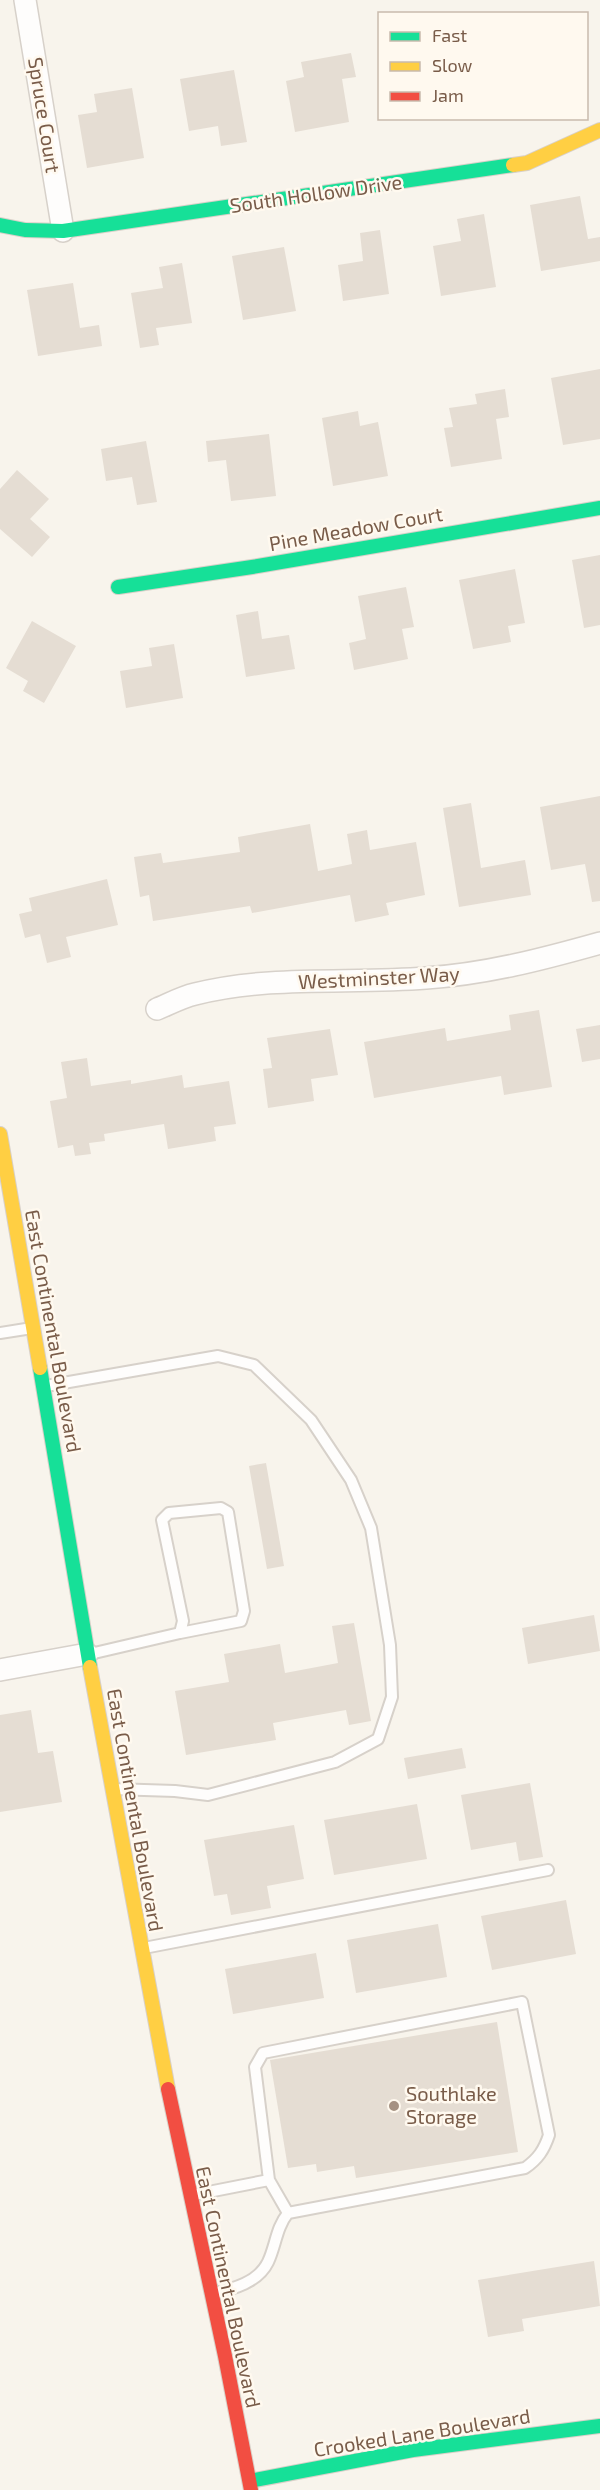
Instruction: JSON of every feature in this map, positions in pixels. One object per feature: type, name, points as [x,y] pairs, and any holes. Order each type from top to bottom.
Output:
[{"type":"street","name":"Spruce Court","points":[[25,0],[63,231]]},
{"type":"street","name":"South Hollow Drive","points":[[0,225],[25,230],[63,231],[527,163],[600,130]]},
{"type":"street","name":"South Hollow Drive","points":[[0,239],[25,230]]},
{"type":"street","name":"Pine Meadow Court","points":[[118,587],[252,567],[600,508]]},
{"type":"street","name":"Westminster Way","points":[[157,1009],[194,994],[234,987],[288,982],[426,978],[485,972],[600,943]]},
{"type":"street","name":"East Continental Boulevard","points":[[0,1134],[15,1251],[33,1328],[111,1789],[189,2195],[212,2294],[250,2486]]},
{"type":"street","points":[[0,1670],[87,1654]]},
{"type":"street","name":"Crooked Lane Boulevard","points":[[250,2486],[413,2450],[600,2426]]},
{"type":"lane","points":[[0,1334],[33,1328]]},
{"type":"lane","points":[[43,1386],[218,1356],[254,1365],[311,1420],[351,1480],[371,1528],[382,1589],[390,1645],[392,1697],[378,1738],[335,1762],[208,1795],[175,1791],[111,1789]]},
{"type":"lane","points":[[87,1654],[241,1621],[244,1611],[228,1512],[221,1508],[169,1513],[162,1520],[183,1622],[180,1634]]},
{"type":"lane","points":[[141,1949],[548,1870]]},
{"type":"lane","points":[[212,2294],[240,2287],[257,2275],[267,2263],[280,2223],[288,2213],[525,2168],[536,2161],[549,2135],[522,2002],[263,2053],[255,2067],[269,2181],[288,2213]]},
{"type":"lane","points":[[189,2195],[269,2181]]},
{"type":"building","points":[[351,53],[356,77],[342,79],[349,122],[295,132],[286,81],[304,77],[301,62]]},
{"type":"building","points":[[234,70],[247,142],[221,146],[218,126],[189,131],[180,79]]},
{"type":"building","points":[[132,88],[144,158],[87,168],[78,115],[97,112],[94,94]]},
{"type":"building","points":[[580,196],[588,239],[600,237],[600,261],[541,271],[530,205]]},
{"type":"building","points":[[484,214],[496,287],[441,296],[433,246],[461,241],[457,219]]},
{"type":"building","points":[[380,230],[389,294],[343,301],[338,265],[363,261],[360,233]]},
{"type":"building","points":[[284,247],[296,311],[243,320],[232,256]]},
{"type":"building","points":[[182,263],[192,323],[156,328],[159,345],[140,348],[131,293],[163,288],[159,267]]},
{"type":"building","points":[[73,283],[80,328],[99,325],[102,346],[38,356],[27,290]]},
{"type":"building","points":[[600,369],[600,439],[563,445],[551,378]]},
{"type":"building","points":[[505,389],[509,417],[496,419],[502,459],[451,467],[444,428],[453,427],[449,408],[477,404],[475,394]]},
{"type":"building","points":[[358,411],[360,426],[378,422],[388,476],[333,486],[322,418]]},
{"type":"building","points":[[269,434],[276,496],[231,501],[226,460],[208,462],[206,441]]},
{"type":"building","points":[[146,441],[157,502],[137,505],[132,477],[106,481],[101,449]]},
{"type":"building","points":[[17,470],[49,499],[30,519],[50,537],[32,557],[0,529],[0,489]]},
{"type":"building","points":[[600,555],[600,625],[584,628],[572,560]]},
{"type":"building","points":[[515,569],[525,623],[508,626],[511,642],[473,649],[459,580]]},
{"type":"building","points":[[406,587],[414,627],[402,629],[408,659],[354,670],[349,643],[366,639],[358,596]]},
{"type":"building","points":[[258,611],[262,639],[289,635],[295,669],[246,677],[236,615]]},
{"type":"building","points":[[32,621],[76,646],[44,703],[23,691],[28,681],[6,668]]},
{"type":"building","points":[[174,644],[183,698],[126,708],[120,671],[152,666],[149,648]]},
{"type":"building","points":[[600,796],[600,901],[592,902],[585,864],[551,870],[540,807]]},
{"type":"building","points":[[471,803],[481,868],[525,860],[531,895],[459,907],[443,808]]},
{"type":"building","points":[[310,824],[318,871],[352,864],[347,834],[367,830],[370,850],[416,842],[425,895],[386,903],[389,915],[355,922],[350,895],[252,913],[250,906],[153,921],[149,895],[140,897],[134,857],[161,853],[163,863],[240,852],[238,837]]},
{"type":"building","points":[[107,879],[118,925],[66,937],[71,957],[47,963],[40,934],[25,938],[19,914],[32,911],[29,898]]},
{"type":"building","points":[[539,1010],[552,1087],[504,1095],[501,1076],[374,1098],[364,1042],[445,1028],[447,1041],[511,1030],[509,1015]]},
{"type":"building","points":[[600,1025],[600,1059],[582,1062],[576,1029]]},
{"type":"building","points":[[330,1029],[338,1075],[311,1079],[314,1101],[268,1108],[263,1069],[272,1068],[267,1038]]},
{"type":"building","points":[[87,1058],[91,1086],[131,1080],[131,1084],[182,1075],[184,1088],[229,1081],[236,1124],[214,1127],[216,1141],[168,1149],[164,1124],[104,1134],[105,1141],[89,1143],[91,1154],[75,1156],[73,1145],[58,1148],[50,1101],[67,1098],[61,1062]]},
{"type":"building","points":[[266,1463],[284,1566],[267,1569],[249,1466]]},
{"type":"building","points":[[594,1615],[600,1651],[528,1664],[522,1628]]},
{"type":"building","points":[[354,1623],[371,1721],[349,1725],[346,1710],[273,1723],[276,1740],[186,1755],[175,1691],[229,1682],[224,1654],[280,1644],[285,1673],[338,1663],[332,1626]]},
{"type":"building","points":[[31,1710],[38,1753],[53,1751],[62,1802],[0,1812],[0,1715]]},
{"type":"building","points":[[462,1748],[466,1768],[408,1779],[404,1758]]},
{"type":"building","points":[[530,1783],[543,1857],[519,1861],[516,1842],[471,1850],[461,1795]]},
{"type":"building","points":[[417,1804],[427,1859],[334,1875],[324,1820]]},
{"type":"building","points":[[294,1825],[304,1879],[267,1886],[271,1908],[231,1915],[227,1894],[214,1896],[204,1840]]},
{"type":"building","points":[[566,1900],[576,1954],[492,1970],[481,1916]]},
{"type":"building","points":[[438,1924],[447,1977],[356,1993],[347,1940]]},
{"type":"building","points":[[316,1953],[324,1998],[233,2014],[225,1969]]},
{"type":"building","name":"Southlake Storage","points":[[497,2022],[518,2152],[356,2178],[354,2166],[317,2172],[316,2164],[288,2168],[270,2060]]},
{"type":"building","points":[[594,2261],[600,2306],[522,2319],[524,2331],[488,2337],[478,2280]]},
{"type":"traffic: fast","points":[[0,225],[25,230],[63,231],[513,165]]},
{"type":"traffic: fast","points":[[118,587],[252,567],[600,508]]},
{"type":"traffic: fast","points":[[40,1368],[90,1667]]},
{"type":"traffic: fast","points":[[250,2481],[413,2450],[600,2426]]},
{"type":"traffic: slow","points":[[513,165],[527,163],[600,130]]},
{"type":"traffic: slow","points":[[0,1134],[40,1368]]},
{"type":"traffic: slow","points":[[90,1667],[168,2089]]},
{"type":"traffic: jam","points":[[168,2089],[251,2490]]},
{"type":"place","name":"Southlake Storage","points":[[394,2106]]}]
